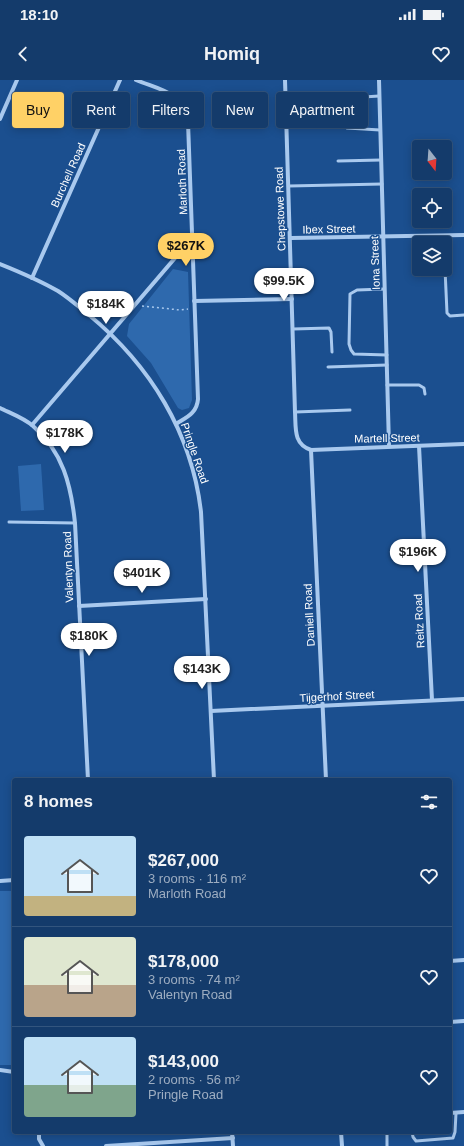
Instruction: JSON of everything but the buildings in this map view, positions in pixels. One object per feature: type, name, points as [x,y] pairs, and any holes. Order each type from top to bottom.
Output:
[{"type":"street","points":[[0,119],[17,80]]},
{"type":"street","name":"Burchell Road","points":[[32,278],[120,80]]},
{"type":"street","name":"Marloth Road","points":[[136,80],[176,97],[185,109],[188,122],[193,237],[197,406],[192,414],[176,424]]},
{"type":"street","name":"Chepstowe Road","points":[[285,80],[296,436],[304,448],[311,450]]},
{"type":"street","name":"Iona Street","points":[[379,80],[389,446]]},
{"type":"street","name":"Ibex Street","points":[[291,238],[464,234]]},
{"type":"street","points":[[32,425],[110,332],[193,237]]},
{"type":"street","name":"Pringle Road","points":[[0,264],[58,291],[110,332],[147,374],[162,396],[176,424],[189,456],[199,495],[206,599],[214,778]]},
{"type":"street","points":[[194,301],[292,299]]},
{"type":"street","name":"Valentyn Road","points":[[0,408],[32,425],[52,448],[64,469],[72,493],[75,523],[88,778]]},
{"type":"street","name":"Martell Street","points":[[311,450],[464,444]]},
{"type":"street","name":"Reitz Road","points":[[419,446],[432,700]]},
{"type":"street","name":"Daniell Road","points":[[311,450],[326,778]]},
{"type":"street","points":[[79,606],[206,599]]},
{"type":"street","name":"Tijgerhof Street","points":[[210,711],[464,699]]},
{"type":"street","points":[[0,881],[12,880]]},
{"type":"street","points":[[452,961],[464,960]]},
{"type":"street","points":[[452,1022],[464,1021]]},
{"type":"street","points":[[0,1070],[12,1072]]},
{"type":"street","points":[[452,1113],[464,1112]]},
{"type":"street","points":[[38,1134],[43,1146]]},
{"type":"street","points":[[232,1134],[233,1146]]},
{"type":"street","points":[[341,1134],[342,1146]]},
{"type":"street","points":[[106,1146],[232,1138]]},
{"type":"lane","points":[[379,96],[348,98],[344,101],[344,104],[347,128],[380,130]]},
{"type":"lane","points":[[338,161],[381,160]]},
{"type":"lane","points":[[289,186],[382,184]]},
{"type":"lane","points":[[444,276],[447,313],[450,316],[464,315]]},
{"type":"lane","points":[[384,289],[357,290],[350,294],[349,344],[354,354],[386,355]]},
{"type":"lane","points":[[293,329],[329,328],[331,332],[332,352]]},
{"type":"lane","points":[[328,367],[387,365]]},
{"type":"lane","points":[[387,385],[419,384],[424,388],[425,394]]},
{"type":"lane","points":[[295,412],[350,410]]},
{"type":"lane","points":[[8,522],[75,523]]},
{"type":"lane","points":[[412,1134],[416,1141],[452,1138],[456,1132],[456,1113]]},
{"type":"lane","points":[[387,1134],[387,1146]]},
{"type":"path","points":[[136,302],[143,307],[180,310],[195,308]]},
{"type":"shaded area","points":[[173,269],[188,272],[192,400],[189,408],[182,410],[178,408],[151,363],[127,336],[129,324]]},
{"type":"shaded area","points":[[41,464],[44,510],[21,511],[18,466]]},
{"type":"shaded area","points":[[0,891],[12,891],[12,1065],[0,1065]]}]
